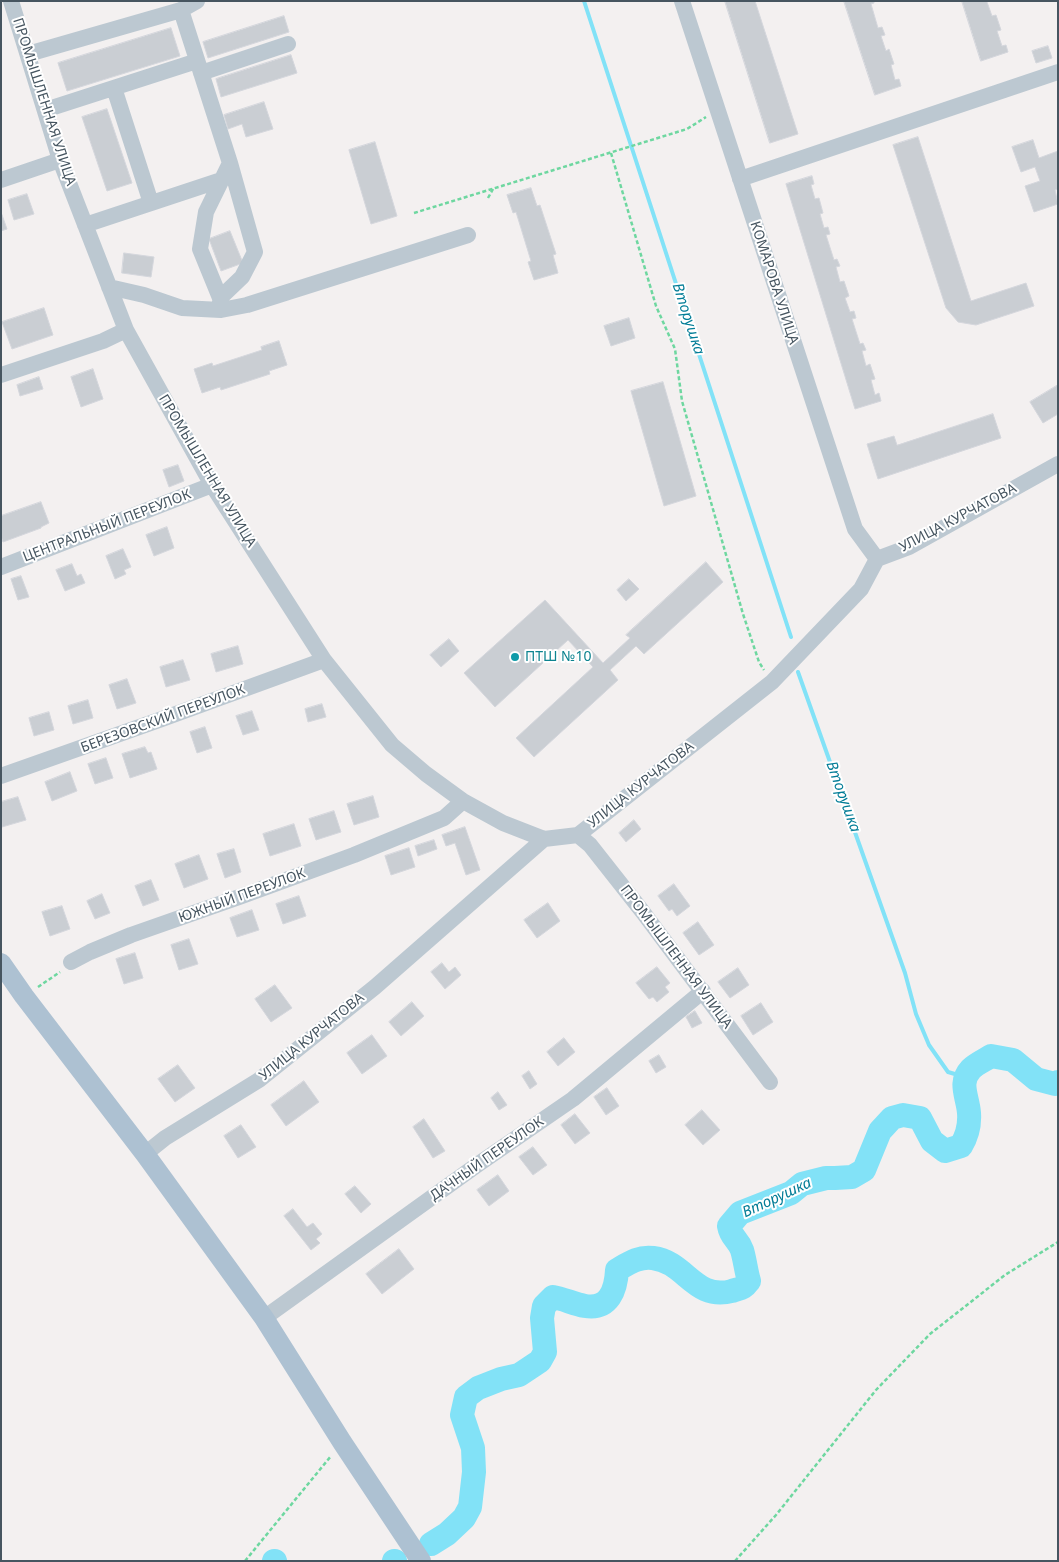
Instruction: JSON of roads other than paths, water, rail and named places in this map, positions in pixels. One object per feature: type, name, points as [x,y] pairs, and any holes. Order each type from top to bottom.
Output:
[{"type":"main road","points":[[1,962],[24,996],[145,1154],[264,1318],[342,1442],[421,1561]]},
{"type":"street","name":"ПРОМЫШЛЕННАЯ УЛИЦА","points":[[11,1],[60,160],[126,330],[212,485],[324,660],[392,745],[463,802],[503,823],[544,839]]},
{"type":"street","points":[[28,54],[181,10],[197,1]]},
{"type":"street","name":"КОМАРОВА УЛИЦА","points":[[682,1],[855,529],[877,559]]},
{"type":"street","points":[[181,10],[230,163],[255,252],[242,277],[221,304]]},
{"type":"street","points":[[45,110],[114,88],[288,44]]},
{"type":"street","points":[[740,179],[1058,72]]},
{"type":"street","points":[[114,88],[151,203]]},
{"type":"street","points":[[1,180],[60,160]]},
{"type":"street","points":[[221,304],[200,249],[206,212],[230,163]]},
{"type":"street","points":[[85,225],[222,180]]},
{"type":"street","points":[[109,287],[144,295],[182,308],[221,304],[247,305],[468,236]]},
{"type":"street","points":[[1,375],[103,341],[126,330]]},
{"type":"street","name":"УЛИЦА КУРЧАТОВА","points":[[145,1154],[165,1138],[260,1080],[375,987],[544,839],[578,835],[772,682],[861,589],[877,559],[909,547],[1058,464]]},
{"type":"street","name":"ЦЕНТРАЛЬНЫЙ ПЕРЕУЛОК","points":[[1,567],[212,485]]},
{"type":"street","name":"БЕРЕЗОВСКИЙ ПЕРЕУЛОК","points":[[1,776],[324,660]]},
{"type":"street","name":"ЮЖНЫЙ ПЕРЕУЛОК","points":[[71,962],[131,935],[354,855],[444,818],[463,802]]},
{"type":"street","name":"ПРОМЫШЛЕННАЯ УЛИЦА","points":[[578,835],[590,845],[703,991],[770,1082]]},
{"type":"street","name":"ДАЧНЫЙ ПЕРЕУЛОК","points":[[264,1318],[477,1165],[573,1099],[703,991]]},
{"type":"waterway","name":"Вторушка","points":[[584,1],[791,637]]},
{"type":"waterway","name":"Вторушка","points":[[798,672],[905,973],[916,1014],[929,1045],[948,1072],[965,1077]]},
{"type":"waterway","name":"Вторушка","points":[[431,1544],[447,1534],[464,1518],[470,1507],[474,1472],[473,1448],[462,1415],[466,1397],[478,1388],[501,1379],[519,1375],[540,1361],[545,1352],[542,1318],[544,1306],[553,1297],[585,1306],[600,1305],[610,1297],[613,1291],[617,1270],[643,1258],[653,1258],[674,1266],[708,1291],[719,1293],[742,1288],[749,1281],[742,1250],[731,1233],[729,1226],[740,1213],[791,1193],[802,1184],[826,1178],[852,1177],[864,1170],[880,1131],[892,1118],[903,1115],[920,1118],[932,1141],[945,1151],[961,1146],[969,1122],[965,1080],[971,1069],[991,1056],[1013,1060],[1036,1079],[1055,1084],[1058,1082]]},
{"type":"place","name":"ПТШ №10","points":[[515,657]]}]
